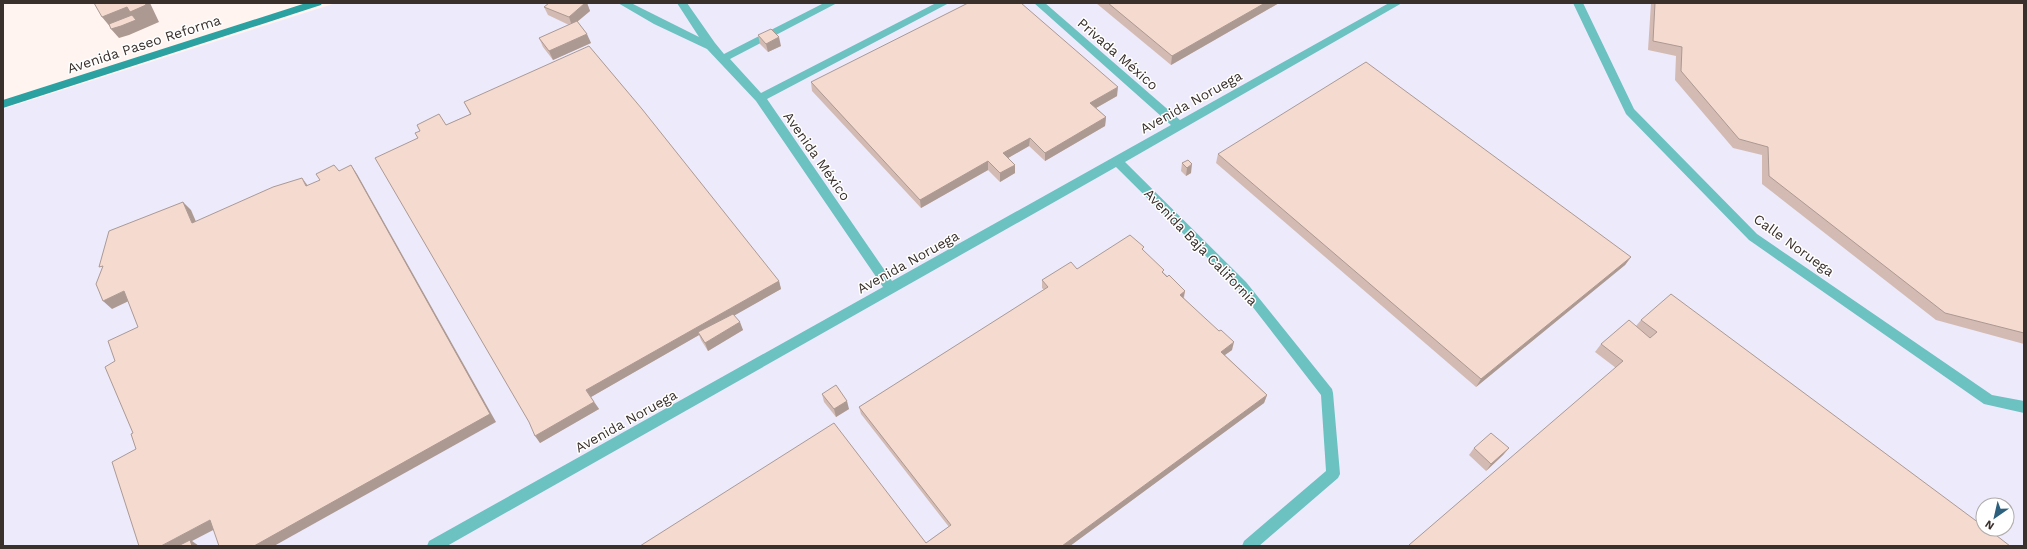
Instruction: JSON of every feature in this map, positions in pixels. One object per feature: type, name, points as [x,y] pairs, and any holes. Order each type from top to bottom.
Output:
[{"type":"main road","name":"Avenida Paseo Reforma","points":[[3,104],[317,3]]},
{"type":"lane","name":"Avenida México","points":[[623,3],[658,22],[712,46]]},
{"type":"lane","name":"Avenida México","points":[[682,3],[712,46],[760,98],[891,288]]},
{"type":"lane","points":[[724,58],[832,3]]},
{"type":"lane","points":[[760,98],[944,3]]},
{"type":"lane","name":"Privada México","points":[[1039,3],[1179,126]]},
{"type":"lane","name":"Avenida Noruega","points":[[434,546],[1397,3]]},
{"type":"lane","name":"Calle Noruega","points":[[1578,3],[1630,111],[1753,237],[1989,400],[2024,407]]},
{"type":"lane","name":"Avenida Baja California","points":[[1117,161],[1242,285],[1327,392],[1333,474],[1251,546]]},
{"type":"shaded area","points":[[336,3],[2024,3],[2024,546],[3,546],[3,109]]},
{"type":"building","points":[[94,3],[145,3],[146,5],[130,12],[127,7],[102,17]]},
{"type":"building","points":[[549,3],[585,3],[569,17],[544,7]]},
{"type":"building","points":[[968,3],[1021,3],[1118,87],[1090,103],[1106,117],[1045,153],[1030,138],[1003,153],[1015,165],[1000,173],[988,161],[920,200],[811,82]]},
{"type":"building","points":[[1108,3],[1265,3],[1172,56]]},
{"type":"building","points":[[1655,3],[2024,3],[2024,333],[1945,313],[1769,176],[1768,147],[1739,139],[1681,71],[1682,47],[1653,41]]},
{"type":"building","points":[[132,15],[136,20],[111,29],[109,24]]},
{"type":"building","points":[[577,21],[587,34],[549,51],[539,38]]},
{"type":"building","points":[[771,29],[779,37],[766,44],[758,35]]},
{"type":"building","points":[[589,46],[642,109],[779,281],[586,390],[594,402],[535,436],[529,422],[375,158],[418,138],[415,133],[420,131],[417,125],[439,114],[446,125],[471,114],[464,102]]},
{"type":"building","points":[[1366,62],[1631,257],[1481,379],[1218,154]]},
{"type":"building","points":[[1188,160],[1192,164],[1187,168],[1182,163]]},
{"type":"building","points":[[334,165],[339,171],[351,165],[490,414],[254,546],[219,546],[210,520],[161,546],[139,546],[112,462],[136,449],[131,434],[133,433],[105,367],[115,361],[108,341],[138,327],[124,291],[103,301],[96,284],[103,266],[99,267],[109,231],[183,202],[192,223],[273,187],[302,178],[306,186],[320,180],[316,174]]},
{"type":"building","points":[[1130,235],[1144,247],[1142,249],[1164,270],[1162,272],[1167,277],[1169,275],[1185,291],[1180,295],[1219,331],[1221,330],[1234,342],[1221,352],[1267,395],[1062,546],[640,546],[834,423],[926,543],[951,525],[859,407],[1048,287],[1042,280],[1071,262],[1077,269]]},
{"type":"building","points":[[1671,294],[1975,520],[1975,537],[1998,537],[2010,546],[1409,545],[1623,361],[1601,344],[1629,320],[1650,338],[1657,332],[1641,320]]},
{"type":"building","points":[[733,314],[740,322],[705,343],[698,332]]},
{"type":"building","points":[[836,385],[847,401],[834,409],[822,394]]},
{"type":"building","points":[[1491,433],[1509,448],[1491,464],[1474,448]]},
{"type":"building","points":[[190,540],[192,546],[178,546]]}]
